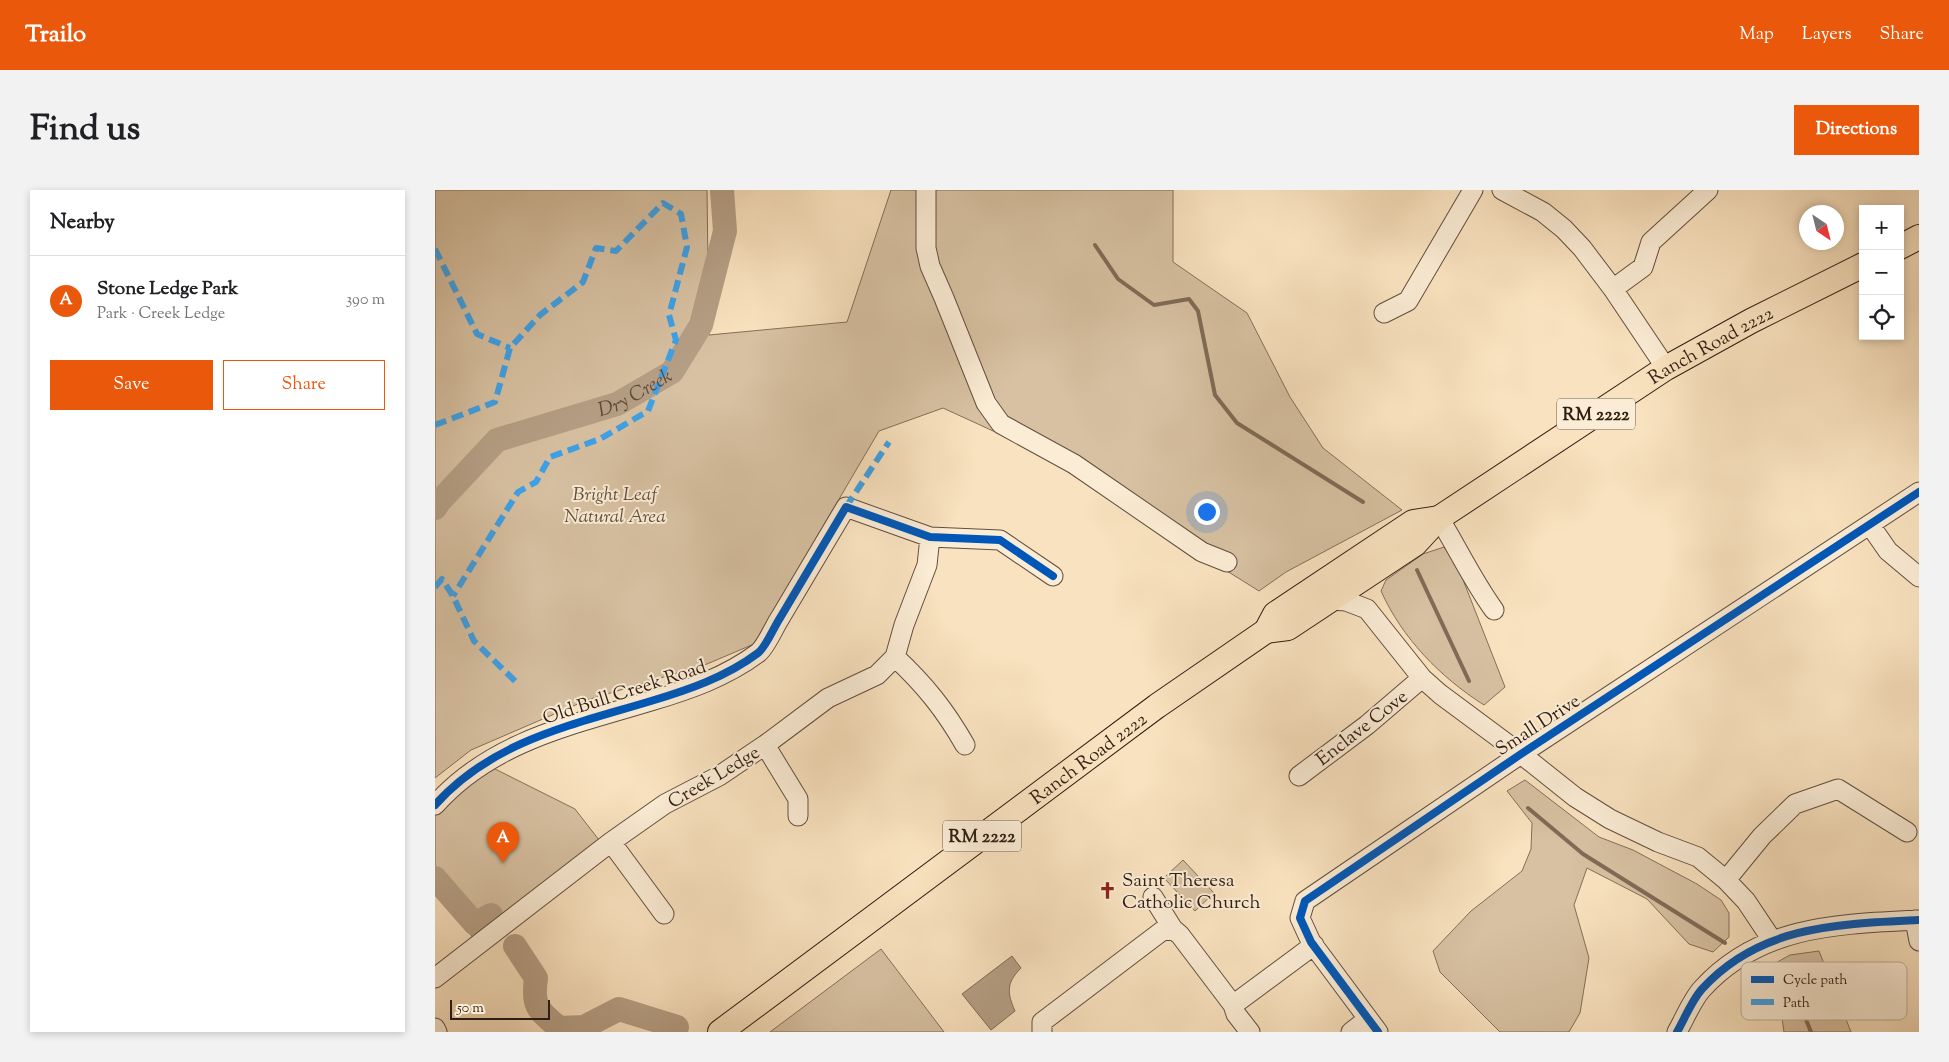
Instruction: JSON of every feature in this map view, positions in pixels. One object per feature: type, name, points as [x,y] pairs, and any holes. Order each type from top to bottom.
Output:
[{"type":"main road","points":[[1904,245],[1919,237]]},
{"type":"main road","name":"Ranch Road 2222","points":[[720,1032],[1157,706],[1266,631],[1288,628],[1415,544],[1439,518],[1666,368],[1751,321],[1859,267]]},
{"type":"main road","name":"Ranch Road 2222","points":[[1266,631],[1275,614],[1413,522],[1439,518]]},
{"type":"street","points":[[926,190],[926,248],[930,266],[985,404],[1001,424],[1073,464],[1202,552],[1227,562]]},
{"type":"street","points":[[1384,313],[1408,301],[1473,190]]},
{"type":"street","points":[[1502,190],[1543,212],[1564,229],[1582,248],[1666,368]]},
{"type":"street","points":[[1613,290],[1643,267],[1651,242],[1707,190]]},
{"type":"street","name":"Small Drive","points":[[1373,1026],[1314,945],[1299,918],[1305,901],[1521,754],[1919,492]]},
{"type":"street","name":"Old Bull Creek Road","points":[[435,805],[467,776],[492,758],[519,744],[547,733],[693,688],[721,676],[760,652],[846,507],[930,537]]},
{"type":"street","points":[[1439,518],[1461,554],[1475,583],[1494,610]]},
{"type":"street","points":[[1870,525],[1888,551],[1919,577]]},
{"type":"street","points":[[930,537],[1000,540],[1053,576]]},
{"type":"street","name":"Creek Ledge","points":[[435,978],[611,842],[665,804],[719,776],[765,745],[828,698],[877,675],[895,657],[904,625],[927,565],[930,537]]},
{"type":"street","points":[[1367,610],[1366,584],[1369,574]]},
{"type":"street","points":[[1329,600],[1346,601],[1367,610],[1422,678],[1440,694],[1575,797],[1609,819],[1658,842],[1698,857],[1726,880],[1746,901],[1772,940]]},
{"type":"street","points":[[895,657],[931,694],[965,745]]},
{"type":"street","name":"Enclave Cove","points":[[1299,776],[1367,725],[1422,678]]},
{"type":"street","points":[[765,745],[798,799],[798,816]]},
{"type":"street","points":[[1726,880],[1762,836],[1795,804],[1838,789],[1907,832]]},
{"type":"street","points":[[611,842],[664,914]]},
{"type":"street","points":[[1153,898],[1173,929],[1180,935],[1233,1005],[1236,1014],[1250,1032]]},
{"type":"street","points":[[1677,1032],[1701,990],[1741,955],[1772,940],[1815,928],[1917,920],[1919,941]]},
{"type":"street","points":[[1042,1032],[1042,1022],[1162,931],[1173,929]]},
{"type":"street","points":[[1233,1005],[1314,945]]},
{"type":"street","points":[[1351,1032],[1373,1026]]},
{"type":"street","points":[[435,1028],[437,1032]]},
{"type":"green space","name":"Bright Leaf Natural Area","points":[[435,190],[707,190],[709,335],[847,322],[891,190],[1173,190],[1173,262],[1247,313],[1290,397],[1323,448],[1402,510],[1286,572],[1259,591],[1028,447],[943,408],[879,431],[754,644],[707,664],[587,700],[471,750],[435,778]]},
{"type":"green space","points":[[1444,547],[1458,567],[1505,687],[1484,705],[1452,682],[1424,655],[1400,625],[1381,591],[1386,580],[1423,554]]},
{"type":"green space","points":[[491,767],[575,809],[599,840],[473,938],[435,885],[435,813]]},
{"type":"green space","points":[[1525,780],[1599,837],[1633,850],[1697,884],[1721,900],[1729,913],[1729,937],[1713,952],[1689,944],[1647,899],[1587,868],[1574,905],[1589,958],[1580,1013],[1569,1032],[1500,1032],[1440,972],[1433,951],[1471,911],[1522,871],[1531,849],[1532,823],[1507,791]]},
{"type":"green space","points":[[1183,860],[1214,893],[1195,911],[1164,878]]},
{"type":"green space","points":[[881,949],[944,1032],[770,1032]]},
{"type":"green space","points":[[1819,951],[1823,962],[1777,962],[1790,955]]},
{"type":"green space","points":[[1782,1020],[1846,1020],[1851,1032],[1784,1032]]},
{"type":"shaded area","points":[[1012,956],[1021,968],[1010,983],[1009,988],[1010,999],[1015,1011],[991,1030],[962,994]]},
{"type":"waterway","name":"Dry Creek","points":[[435,508],[497,440],[617,404],[672,372],[701,325],[725,231],[722,190]]},
{"type":"waterway","points":[[1095,245],[1118,279],[1154,305],[1189,299],[1198,311],[1215,395],[1237,423],[1363,502]]},
{"type":"waterway","points":[[1417,570],[1469,681]]},
{"type":"waterway","points":[[1528,808],[1583,854],[1725,943]]},
{"type":"waterway","points":[[435,878],[475,924],[491,915]]},
{"type":"waterway","points":[[515,946],[536,978],[535,996],[538,1007],[559,1028],[584,1027],[619,1009],[677,1027]]},
{"type":"waterway","points":[[1806,1020],[1811,1032]]},
{"type":"marked path","points":[[435,425],[495,402],[510,348],[540,315],[583,282],[596,248],[616,251],[663,203],[681,214],[687,247],[669,315],[676,340],[648,411],[600,439],[550,457],[536,482],[518,492],[453,596]]},
{"type":"marked path","points":[[435,249],[477,334],[510,348]]},
{"type":"marked path","points":[[846,507],[889,442]]},
{"type":"marked path","points":[[435,587],[442,579],[453,596],[474,641],[516,682]]},
{"type":"cycle path","points":[[1378,1032],[1311,942],[1300,918],[1305,901],[1521,754],[1919,492]]},
{"type":"cycle path","points":[[435,805],[457,783],[482,765],[508,750],[535,738],[592,718],[693,687],[720,676],[746,662],[758,653],[767,642],[846,507],[930,537],[1000,540],[1053,576]]},
{"type":"cycle path","points":[[1677,1032],[1698,993],[1725,968],[1749,952],[1775,940],[1802,932],[1859,923],[1919,920]]},
{"type":"place","name":"Stone Ledge Park","points":[[503,863]]},
{"type":"place","name":"Saint Theresa Catholic Church","points":[[1108,890]]}]
